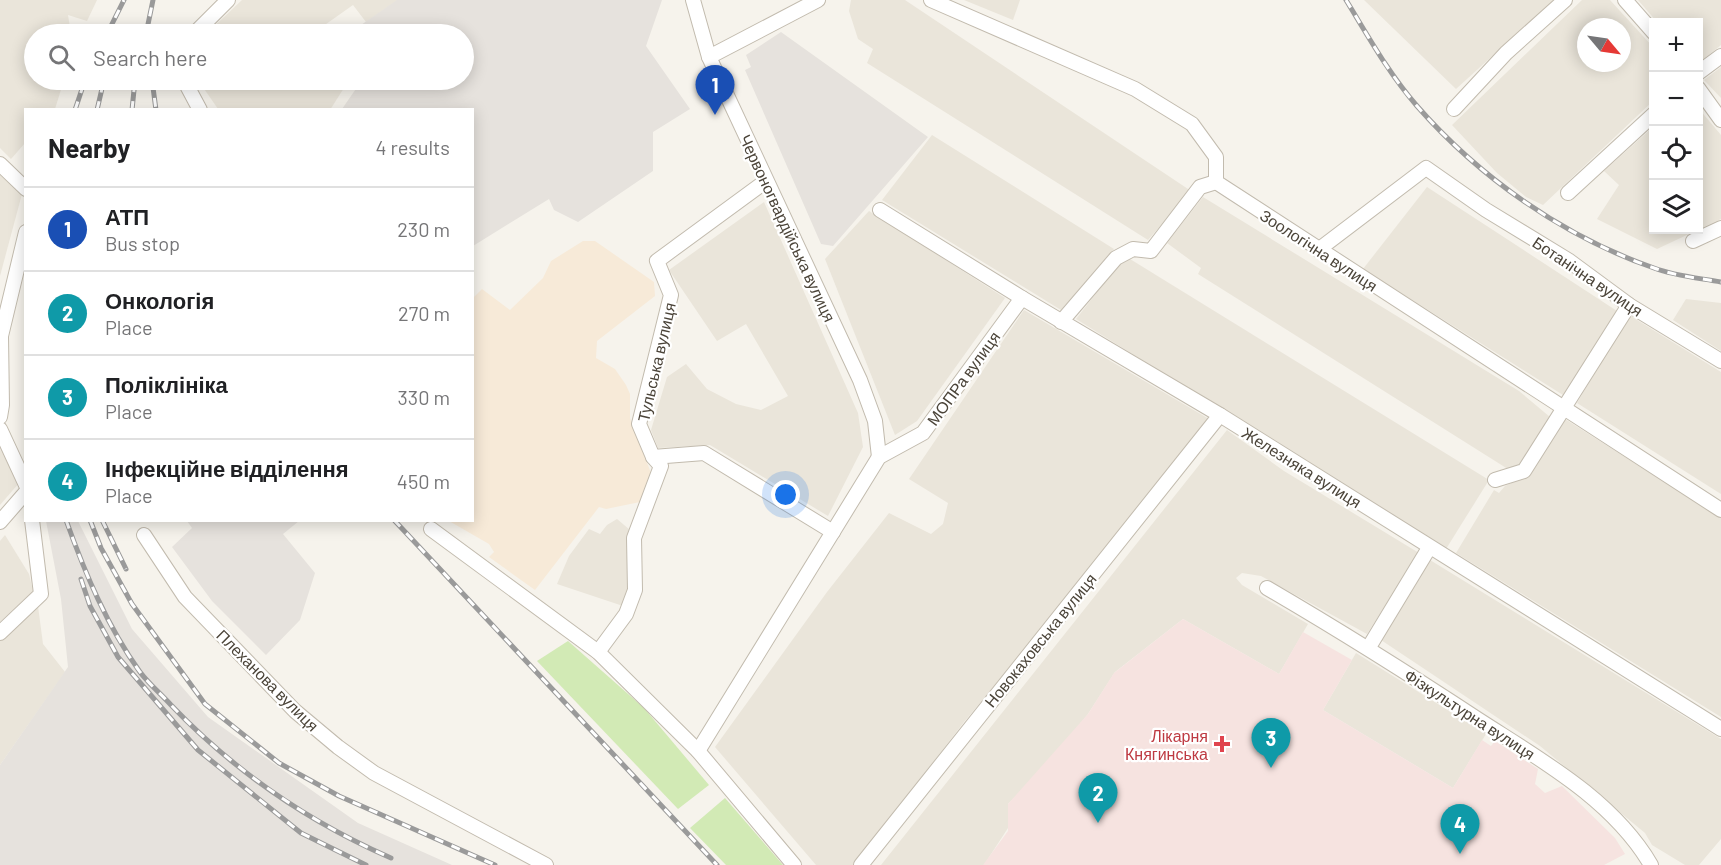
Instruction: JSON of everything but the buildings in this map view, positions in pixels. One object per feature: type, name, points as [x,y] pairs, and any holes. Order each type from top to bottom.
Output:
[{"type":"street","points":[[204,24],[228,0]]},
{"type":"street","name":"Червоногвардійська вулиця","points":[[693,0],[709,57],[860,380],[875,421],[879,457]]},
{"type":"street","points":[[709,57],[818,0]]},
{"type":"street","points":[[932,0],[1135,89],[1192,124],[1216,157],[1216,182],[1200,188],[1151,251],[1132,249],[1116,258],[1061,322]]},
{"type":"street","points":[[1454,110],[1506,53],[1565,0]]},
{"type":"street","points":[[1625,0],[1649,28]]},
{"type":"street","points":[[1699,72],[1721,56]]},
{"type":"street","points":[[189,90],[199,108]]},
{"type":"street","points":[[1703,95],[1721,120]]},
{"type":"street","points":[[1568,193],[1649,118]]},
{"type":"street","points":[[0,164],[24,187]]},
{"type":"street","name":"Ботанічна вулиця","points":[[1318,250],[1426,168],[1486,210],[1568,260],[1629,305],[1721,361]]},
{"type":"street","name":"Тульська вулиця","points":[[598,652],[626,614],[635,590],[634,538],[661,466],[653,457],[639,424],[671,295],[657,261],[766,181]]},
{"type":"street","name":"Зоологічна вулиця","points":[[1216,182],[1721,510]]},
{"type":"street","name":"Железняка вулиця","points":[[880,210],[1061,322],[1220,415],[1721,729]]},
{"type":"street","points":[[1694,241],[1721,228]]},
{"type":"street","points":[[1,408],[1,336],[24,240]]},
{"type":"street","name":"МОПРа вулиця","points":[[698,751],[879,457],[923,433],[1022,298]]},
{"type":"street","points":[[1495,480],[1524,471],[1629,305]]},
{"type":"street","name":"Новокаховська вулиця","points":[[861,865],[1220,415]]},
{"type":"street","points":[[0,429],[24,481]]},
{"type":"street","points":[[653,457],[704,453],[833,532]]},
{"type":"street","points":[[0,522],[24,494]]},
{"type":"street","points":[[0,633],[41,594],[32,522]]},
{"type":"street","points":[[431,529],[598,652],[698,751],[794,865]]},
{"type":"street","name":"Плеханова вулиця","points":[[144,535],[185,597],[295,711],[321,733],[374,772],[546,865]]},
{"type":"street","points":[[1369,647],[1430,548]]},
{"type":"street","name":"Фізкультурна вулиця","points":[[1267,588],[1369,647],[1572,780],[1637,841],[1651,865]]},
{"type":"shaded area","points":[[0,0],[97,0],[87,21],[68,15],[69,24],[24,24],[24,90],[61,90],[55,108],[24,108],[24,144],[11,159],[0,148]]},
{"type":"shaded area","points":[[242,0],[398,0],[366,22],[353,5],[326,24],[217,24]]},
{"type":"shaded area","points":[[397,0],[662,0],[646,46],[690,109],[653,132],[653,171],[578,222],[554,210],[549,199],[474,245],[474,108],[343,108],[355,90],[474,90],[474,24],[362,24]]},
{"type":"shaded area","points":[[851,0],[905,0],[1191,191],[1148,240],[867,63],[873,49],[858,39],[849,11]]},
{"type":"shaded area","points":[[964,0],[1020,0],[1013,20]]},
{"type":"shaded area","points":[[1364,0],[1554,0],[1456,89]]},
{"type":"shaded area","points":[[1582,0],[1610,0],[1626,18],[1577,18],[1577,72],[1631,72],[1631,23],[1649,43],[1649,105],[1543,205],[1526,197],[1497,173],[1452,125]]},
{"type":"shaded area","points":[[1638,0],[1721,0],[1721,45],[1703,60],[1703,18],[1654,18]]},
{"type":"shaded area","points":[[781,32],[928,137],[833,246],[821,244],[745,70],[751,67],[746,55]]},
{"type":"shaded area","points":[[1721,67],[1721,98],[1704,80]]},
{"type":"shaded area","points":[[205,90],[343,90],[331,108],[217,108]]},
{"type":"shaded area","points":[[1703,114],[1721,135],[1721,219],[1703,228]]},
{"type":"shaded area","points":[[1649,131],[1649,234],[1689,234],[1657,249],[1597,219],[1619,185],[1604,171]]},
{"type":"shaded area","points":[[932,135],[1114,249],[1061,310],[882,200]]},
{"type":"shaded area","points":[[0,173],[22,194],[0,276]]},
{"type":"shaded area","points":[[1427,187],[1617,311],[1563,395],[1363,269]]},
{"type":"shaded area","points":[[1203,197],[1519,391],[1550,417],[1519,468],[1511,471],[1198,274],[1201,268],[1167,243]]},
{"type":"shaded area","points":[[764,202],[858,413],[863,447],[828,516],[710,445],[658,448],[651,430],[667,377],[686,364],[707,389],[736,404],[761,410],[788,396],[746,324],[717,341],[669,270]]},
{"type":"shaded area","points":[[869,211],[1005,298],[917,421],[895,435],[825,259]]},
{"type":"shaded area","points":[[583,241],[595,241],[654,282],[655,296],[597,341],[596,358],[615,369],[626,385],[630,394],[630,418],[651,473],[640,502],[606,509],[599,507],[535,590],[489,557],[494,552],[489,544],[451,522],[474,522],[474,297],[482,289],[510,310],[543,278],[551,261]]},
{"type":"shaded area","points":[[1130,259],[1489,480],[1446,549],[1076,319],[1119,264]]},
{"type":"shaded area","points":[[1686,299],[1721,303],[1721,351],[1673,320]]},
{"type":"shaded area","points":[[1024,310],[1209,419],[1151,489],[1062,605],[964,722],[854,865],[816,865],[715,747],[827,592],[889,513],[931,534],[943,524],[948,503],[909,479]]},
{"type":"shaded area","points":[[1629,315],[1721,372],[1721,494],[1577,403]]},
{"type":"shaded area","points":[[1565,419],[1721,518],[1721,717],[1456,553],[1494,490],[1499,493],[1505,486],[1528,475]]},
{"type":"shaded area","points":[[1227,430],[1284,471],[1419,553],[1367,634],[1261,576],[1242,573],[1236,578],[1242,585],[1308,624],[1279,674],[1183,619],[1115,672],[1088,714],[1048,763],[1008,804],[1008,828],[984,865],[881,865]]},
{"type":"shaded area","points":[[0,449],[19,483],[0,505]]},
{"type":"shaded area","points":[[617,519],[630,530],[629,585],[623,606],[557,584],[569,556],[589,529],[600,534],[607,525]]},
{"type":"shaded area","points":[[46,522],[78,522],[132,629],[208,717],[358,823],[452,865],[0,865],[0,765],[68,667],[61,599]]},
{"type":"shaded area","points":[[188,522],[298,522],[283,534],[315,573],[300,620],[266,655],[212,601],[172,547],[192,528]]},
{"type":"shaded area","points":[[5,535],[29,574],[33,591],[0,622],[0,541]]},
{"type":"shaded area","points":[[1430,560],[1721,739],[1721,839],[1699,865],[1685,865],[1652,845],[1645,833],[1540,746],[1381,640]]},
{"type":"shaded area","points":[[38,606],[43,644],[65,672],[0,765],[0,641]]},
{"type":"shaded area","name":"Лікарня Княгинська","points":[[1183,619],[1279,674],[1303,632],[1352,660],[1323,710],[1453,788],[1482,740],[1491,746],[1495,741],[1538,769],[1535,784],[1545,793],[1562,786],[1615,838],[1625,854],[1604,865],[983,865],[1008,831],[1008,804],[1088,714],[1114,673]]},
{"type":"shaded area","points":[[1356,653],[1486,734],[1453,788],[1323,710]]},
{"type":"green space","points":[[568,641],[644,708],[709,785],[678,809],[537,661]]},
{"type":"green space","points":[[725,798],[783,865],[726,865],[690,828]]},
{"type":"railway","points":[[112,24],[124,0]]},
{"type":"railway","points":[[148,24],[153,0]]},
{"type":"railway","points":[[1346,0],[1397,81],[1417,106],[1468,157],[1525,202],[1588,240],[1621,255],[1670,273],[1721,282]]},
{"type":"railway","points":[[76,108],[82,90]]},
{"type":"railway","points":[[97,108],[102,90]]},
{"type":"railway","points":[[132,108],[134,90]]},
{"type":"railway","points":[[153,90],[156,108]]},
{"type":"railway","points":[[67,522],[107,618],[128,654],[151,685],[195,729],[246,772],[302,811],[391,858]]},
{"type":"railway","points":[[91,522],[101,548],[132,604],[205,704],[279,763],[339,796],[495,865]]},
{"type":"railway","points":[[103,522],[126,569]]},
{"type":"railway","points":[[396,522],[717,865]]},
{"type":"railway","points":[[81,579],[90,606],[118,657],[198,750],[301,833],[366,865]]},
{"type":"place","name":"АТП","points":[[715,115]]},
{"type":"place","name":"Лікарня Княгинська","points":[[1222,744]]},
{"type":"place","name":"Поліклініка","points":[[1271,768]]},
{"type":"place","name":"Онкологія","points":[[1098,823]]},
{"type":"place","name":"Інфекційне відділення","points":[[1460,854]]}]
